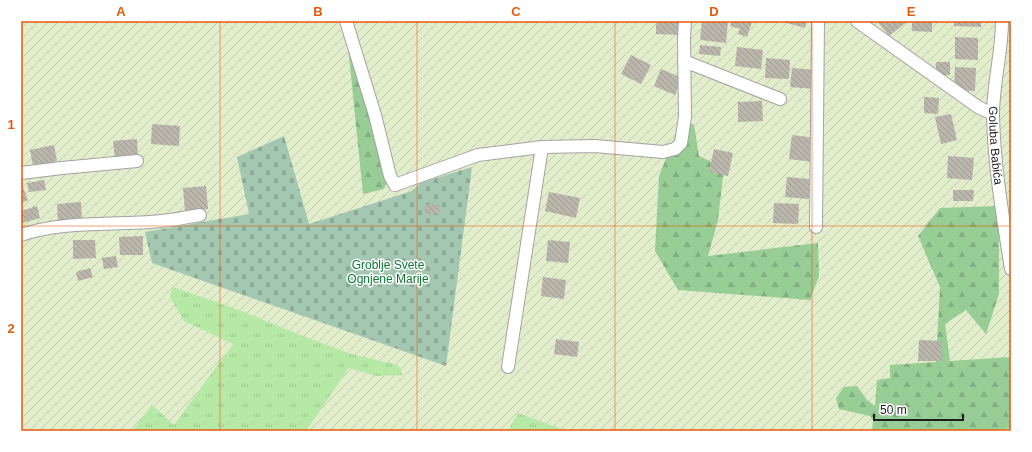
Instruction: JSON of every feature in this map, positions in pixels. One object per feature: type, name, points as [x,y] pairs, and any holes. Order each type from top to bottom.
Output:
[{"type":"street","points":[[346,21],[375,115],[390,176],[395,185],[478,155],[542,147],[595,146],[663,152],[675,149],[681,143],[685,117],[685,21]]},
{"type":"street","points":[[816,226],[818,21]]},
{"type":"street","points":[[857,21],[978,107],[993,114]]},
{"type":"street","name":"Goluba Babića","points":[[1002,21],[1002,39],[993,114],[995,152],[1011,269]]},
{"type":"street","points":[[684,61],[780,99]]},
{"type":"street","points":[[508,367],[542,147]]},
{"type":"street","points":[[21,173],[137,161]]},
{"type":"street","points":[[21,235],[35,230],[90,224],[161,221],[200,215]]},
{"type":"green space","points":[[21,21],[1011,21],[1011,431],[21,431]]},
{"type":"green space","points":[[347,37],[390,176],[384,189],[363,194]]},
{"type":"green space","points":[[682,119],[694,125],[699,156],[724,168],[718,220],[708,256],[818,243],[819,276],[810,300],[678,290],[655,251],[659,176]]},
{"type":"green space","name":"Groblje Svete Ognjene Marije","points":[[284,136],[309,224],[412,191],[420,183],[472,167],[446,366],[152,263],[145,232],[249,214],[237,157]]},
{"type":"green space","points":[[999,206],[999,294],[986,334],[966,310],[945,324],[950,361],[1011,357],[1011,428],[993,431],[872,431],[873,420],[870,416],[839,409],[836,398],[844,387],[857,386],[867,400],[875,406],[877,380],[890,378],[890,365],[936,362],[940,287],[918,236],[940,208]]},
{"type":"green space","points":[[173,287],[239,310],[351,354],[398,365],[403,375],[376,376],[349,368],[306,431],[132,431],[152,405],[174,425],[233,344],[184,321],[170,297]]},
{"type":"green space","points":[[518,413],[567,431],[508,431]]},
{"type":"building","points":[[656,21],[681,21],[680,35],[656,34]]},
{"type":"building","points":[[702,21],[728,21],[726,43],[700,40]]},
{"type":"building","points":[[732,21],[752,22],[747,37],[738,34],[740,29],[730,26]]},
{"type":"building","points":[[780,21],[807,21],[805,28]]},
{"type":"building","points":[[877,21],[908,21],[889,36]]},
{"type":"building","points":[[912,21],[932,21],[932,32],[912,31]]},
{"type":"building","points":[[954,21],[981,21],[981,27],[954,26]]},
{"type":"building","points":[[955,37],[978,38],[978,60],[955,59]]},
{"type":"building","points":[[700,45],[721,47],[720,56],[699,54]]},
{"type":"building","points":[[737,47],[763,50],[761,69],[735,66]]},
{"type":"building","points":[[631,55],[651,65],[641,84],[621,74]]},
{"type":"building","points":[[766,58],[790,60],[789,79],[765,78]]},
{"type":"building","points":[[936,62],[950,62],[950,75],[936,75]]},
{"type":"building","points":[[955,67],[976,68],[975,91],[954,90]]},
{"type":"building","points":[[792,68],[816,70],[814,89],[790,87]]},
{"type":"building","points":[[661,69],[682,78],[675,95],[654,86]]},
{"type":"building","points":[[924,97],[939,98],[938,114],[924,113]]},
{"type":"building","points":[[762,101],[763,121],[738,122],[738,102]]},
{"type":"building","points":[[951,114],[957,140],[941,144],[935,117]]},
{"type":"building","points":[[152,124],[180,126],[179,146],[151,144]]},
{"type":"building","points":[[792,135],[816,138],[813,162],[789,159]]},
{"type":"building","points":[[137,139],[138,159],[115,160],[113,141]]},
{"type":"building","points":[[54,145],[57,161],[33,166],[30,150]]},
{"type":"building","points":[[714,149],[733,153],[728,176],[709,172]]},
{"type":"building","points":[[948,156],[974,158],[972,180],[947,178]]},
{"type":"building","points":[[787,177],[810,179],[809,199],[785,197]]},
{"type":"building","points":[[44,180],[46,190],[29,192],[27,183]]},
{"type":"building","points":[[21,182],[28,200],[21,203]]},
{"type":"building","points":[[206,186],[208,209],[185,211],[183,188]]},
{"type":"building","points":[[953,190],[974,190],[973,201],[953,201]]},
{"type":"building","points":[[549,192],[580,198],[576,218],[545,211]]},
{"type":"building","points":[[81,202],[82,221],[58,223],[57,204]]},
{"type":"building","points":[[774,203],[799,204],[798,224],[773,223]]},
{"type":"building","points":[[425,204],[440,205],[439,214],[425,214]]},
{"type":"building","points":[[37,206],[40,218],[22,223],[21,211]]},
{"type":"building","points":[[143,236],[143,255],[120,255],[119,237]]},
{"type":"building","points":[[73,240],[95,240],[96,258],[73,259]]},
{"type":"building","points":[[548,240],[570,242],[568,263],[546,261]]},
{"type":"building","points":[[116,256],[118,267],[104,269],[102,258]]},
{"type":"building","points":[[90,268],[93,277],[78,281],[76,272]]},
{"type":"building","points":[[543,277],[566,280],[564,299],[541,296]]},
{"type":"building","points":[[556,339],[579,342],[577,357],[554,354]]},
{"type":"building","points":[[919,340],[942,341],[942,361],[918,361]]}]
